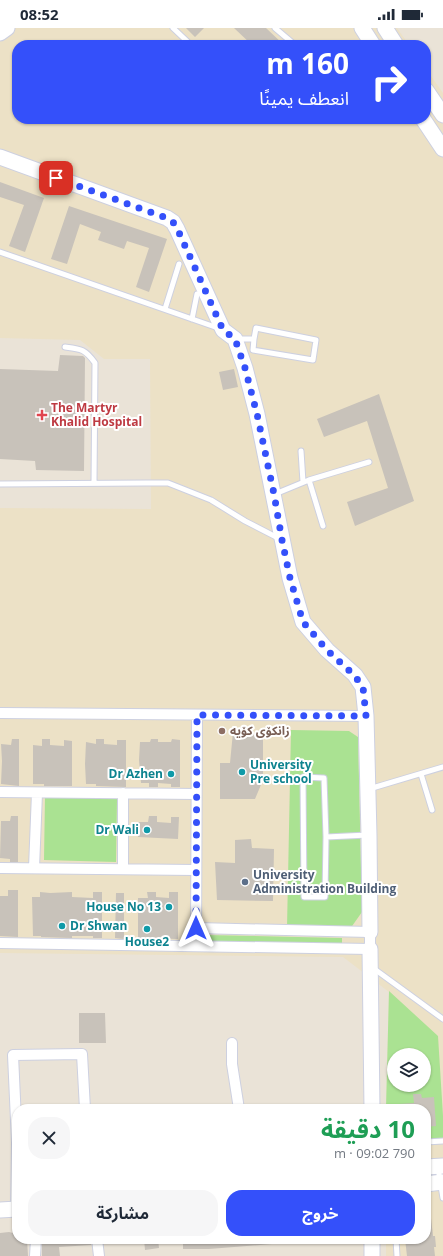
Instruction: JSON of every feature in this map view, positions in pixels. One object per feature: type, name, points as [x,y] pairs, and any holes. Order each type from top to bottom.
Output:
[{"type":"street","points":[[0,33],[7,28]]},
{"type":"street","points":[[362,28],[370,40]]},
{"type":"street","points":[[385,28],[393,40]]},
{"type":"street","points":[[431,97],[443,115]]},
{"type":"street","points":[[426,124],[443,149]]},
{"type":"street","points":[[0,157],[167,218],[173,222],[223,330],[235,339],[245,368],[257,414],[290,578],[303,622],[327,650],[354,675],[363,687],[366,716],[369,835],[372,1104]]},
{"type":"street","points":[[0,713],[366,716]]},
{"type":"street","points":[[196,946],[197,715]]},
{"type":"street","points":[[0,792],[196,794]]},
{"type":"street","points":[[34,868],[37,793]]},
{"type":"street","points":[[123,794],[124,869]]},
{"type":"street","points":[[0,868],[196,870]]},
{"type":"street","points":[[196,928],[370,932]]},
{"type":"street","points":[[0,943],[370,949]]},
{"type":"street","points":[[232,1042],[232,1064],[238,1104]]},
{"type":"street","points":[[15,1104],[13,1055],[82,1054],[85,1104]]},
{"type":"street","points":[[0,1210],[12,1209]]},
{"type":"street","points":[[35,1256],[36,1244]]},
{"type":"street","points":[[98,1244],[99,1256]]},
{"type":"street","points":[[372,1244],[372,1256]]},
{"type":"lane","points":[[173,28],[186,40]]},
{"type":"lane","points":[[275,28],[289,40]]},
{"type":"lane","points":[[0,252],[223,330]]},
{"type":"lane","points":[[165,310],[179,264]]},
{"type":"lane","points":[[192,319],[197,294]]},
{"type":"lane","points":[[256,328],[316,340],[313,360],[253,350],[254,339],[256,328]]},
{"type":"lane","points":[[235,339],[254,339]]},
{"type":"lane","points":[[65,347],[76,348],[88,353],[95,363],[94,483]]},
{"type":"lane","points":[[301,451],[306,481],[323,526]]},
{"type":"lane","points":[[274,494],[306,481],[369,462]]},
{"type":"lane","points":[[0,484],[168,484],[210,500],[245,521],[282,540]]},
{"type":"lane","points":[[368,789],[443,767]]},
{"type":"lane","points":[[421,774],[432,810]]},
{"type":"lane","points":[[303,778],[324,778],[326,837],[325,897],[304,897],[303,778]]},
{"type":"lane","points":[[326,837],[369,835]]},
{"type":"lane","points":[[370,966],[443,1020]]},
{"type":"lane","points":[[431,1142],[443,1141]]},
{"type":"lane","points":[[436,1167],[436,1183],[443,1198]]},
{"type":"lane","points":[[396,1244],[397,1256]]},
{"type":"shaded area","name":"زانکۆی کۆیە","points":[[0,28],[397,28],[405,40],[12,40],[12,124],[431,124],[431,76],[443,93],[443,1256],[386,1256],[386,1244],[431,1244],[431,1104],[386,1104],[387,1070],[387,1092],[431,1092],[431,1048],[388,1048],[389,992],[343,957],[0,953],[0,508],[151,509],[150,359],[104,359],[80,340],[0,338]]},
{"type":"green space","points":[[291,730],[349,731],[358,737],[362,912],[350,929],[287,928]]},
{"type":"green space","points":[[45,796],[117,798],[116,862],[44,860]]},
{"type":"green space","points":[[205,935],[342,938],[342,946],[205,941]]},
{"type":"green space","points":[[389,991],[438,1036],[443,1138],[431,1139],[431,1104],[386,1104],[387,1070],[387,1092],[431,1092],[431,1048],[388,1048]]},
{"type":"building","points":[[186,28],[204,28],[195,37]]},
{"type":"building","points":[[234,28],[266,28],[279,40],[247,40]]},
{"type":"building","points":[[0,182],[44,198],[25,252],[9,246],[24,205],[0,197]]},
{"type":"building","points":[[69,206],[167,239],[149,292],[136,287],[149,248],[127,241],[124,249],[98,240],[101,232],[80,224],[67,264],[51,259]]},
{"type":"building","name":"The Martyr Khalid Hospital","points":[[60,355],[83,356],[85,358],[84,471],[36,470],[35,461],[0,459],[0,369],[58,371]]},
{"type":"building","points":[[234,369],[238,387],[223,390],[219,372]]},
{"type":"building","points":[[379,394],[414,501],[355,526],[347,502],[388,488],[367,421],[324,437],[317,419]]},
{"type":"building","name":"University Pre school","points":[[233,732],[263,734],[263,780],[255,799],[220,799],[220,763],[230,763]]},
{"type":"building","points":[[12,739],[19,739],[19,786],[1,784],[1,744],[11,745]]},
{"type":"building","points":[[42,739],[50,739],[50,745],[64,746],[64,740],[72,741],[72,786],[44,786],[44,784],[33,784],[33,745],[42,746]]},
{"type":"building","points":[[96,739],[104,739],[104,744],[117,745],[117,740],[126,740],[126,787],[96,786],[96,784],[86,784],[86,742],[96,744]]},
{"type":"building","points":[[151,739],[158,739],[158,742],[171,742],[172,739],[180,740],[180,787],[171,787],[171,784],[158,783],[158,787],[149,787],[149,783],[141,783],[139,760],[140,742],[150,742]]},
{"type":"building","points":[[11,816],[18,816],[18,862],[10,862],[10,859],[0,858],[1,821],[10,821]]},
{"type":"building","points":[[149,816],[157,816],[157,822],[171,823],[171,817],[179,817],[178,839],[138,837],[138,822],[148,822]]},
{"type":"building","name":"University Administration Building","points":[[251,839],[252,848],[274,849],[273,901],[217,900],[215,862],[235,863],[235,840]]},
{"type":"building","points":[[8,890],[18,890],[18,937],[0,936],[0,896],[8,896]]},
{"type":"building","points":[[40,892],[72,892],[72,897],[93,898],[93,892],[102,892],[102,938],[93,938],[93,936],[72,936],[72,938],[33,936],[32,897],[40,897]]},
{"type":"building","points":[[147,892],[156,892],[156,897],[169,898],[169,892],[178,892],[178,939],[138,938],[138,898],[148,898]]},
{"type":"building","points":[[116,893],[124,893],[124,939],[115,938]]},
{"type":"building","points":[[79,1013],[105,1013],[106,1043],[79,1043]]},
{"type":"building","points":[[413,1094],[421,1094],[422,1098],[434,1097],[436,1126],[431,1126],[431,1104],[399,1104],[414,1103]]},
{"type":"building","points":[[431,1218],[433,1236],[435,1236],[435,1256],[407,1256],[406,1244],[431,1244]]},
{"type":"building","points":[[0,1233],[12,1233],[12,1244],[27,1244],[28,1256],[0,1256]]},
{"type":"building","points":[[42,1244],[91,1244],[59,1247],[60,1256],[42,1256]]},
{"type":"building","points":[[144,1244],[159,1244],[159,1248],[145,1250]]},
{"type":"building","points":[[183,1244],[272,1244],[209,1249],[183,1249]]},
{"type":"place","name":"The Martyr Khalid Hospital","points":[[42,415]]},
{"type":"place","name":"زانکۆی کۆیە","points":[[222,731]]},
{"type":"place","name":"University Pre school","points":[[242,772]]},
{"type":"place","name":"Dr Azhen","points":[[171,774]]},
{"type":"place","name":"Dr Wali","points":[[147,830]]},
{"type":"place","name":"University Administration Building","points":[[245,882]]},
{"type":"place","name":"House No 13","points":[[169,907]]},
{"type":"place","name":"Dr Shwan","points":[[62,926]]},
{"type":"place","name":"House2","points":[[147,929]]},
{"type":"route","points":[[56,178],[167,218],[173,222],[177,228],[223,330],[235,339],[245,368],[257,414],[290,578],[303,622],[327,650],[354,675],[363,687],[366,716],[197,715],[196,928]]}]
